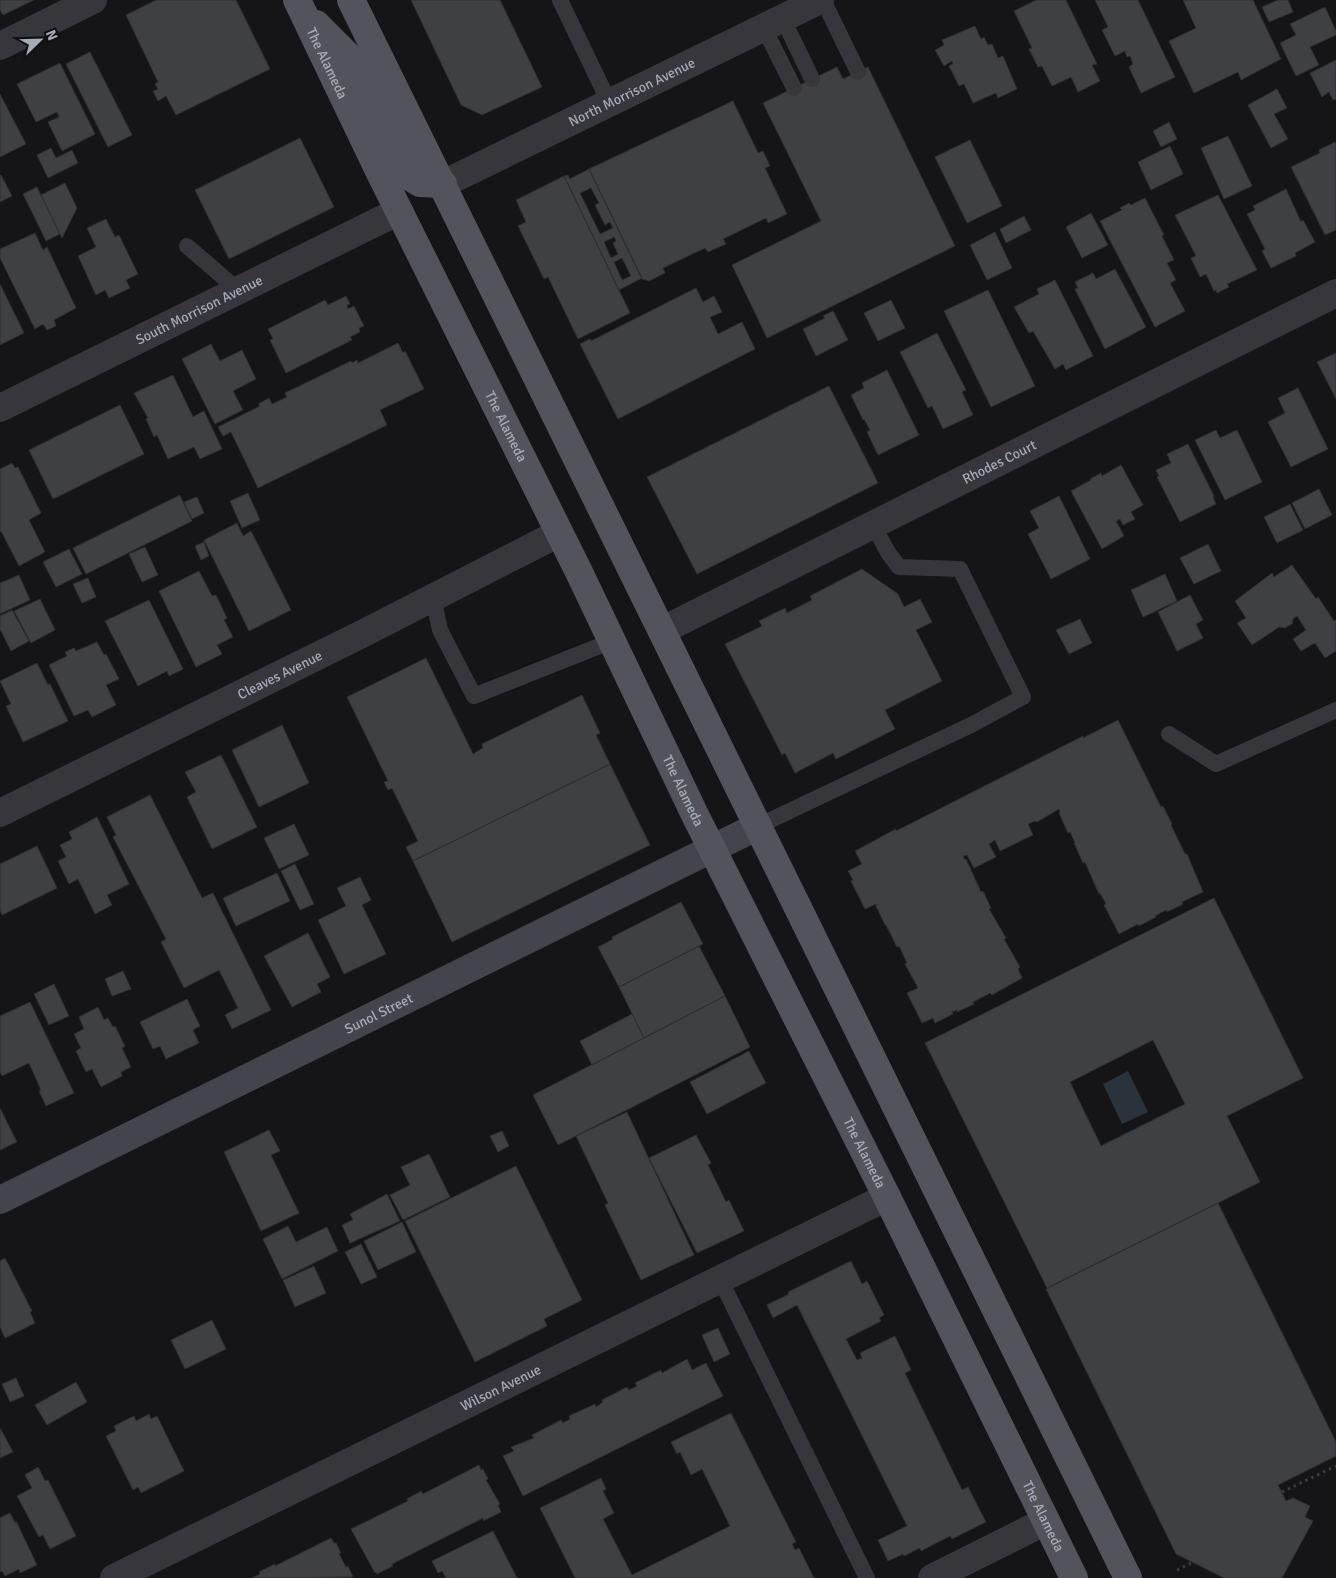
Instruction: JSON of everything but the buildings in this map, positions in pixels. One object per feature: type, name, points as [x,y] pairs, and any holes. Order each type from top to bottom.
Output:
[{"type":"main road","points":[[351,0],[663,630],[1128,1578]]},
{"type":"main road","points":[[300,5],[349,57],[410,177],[420,183],[443,184]]},
{"type":"main road","name":"The Alameda","points":[[300,5],[713,849],[1074,1578]]},
{"type":"street","points":[[0,46],[93,0]]},
{"type":"street","name":"North Morrison Avenue","points":[[443,184],[822,0]]},
{"type":"street","name":"South Morrison Avenue","points":[[0,408],[399,210]]},
{"type":"street","name":"Rhodes Court","points":[[663,630],[1336,293]]},
{"type":"street","name":"Cleaves Avenue","points":[[0,812],[559,533]]},
{"type":"street","name":"Sunol Street","points":[[0,1200],[758,826]]},
{"type":"street","name":"Wilson Avenue","points":[[114,1578],[887,1197]]},
{"type":"street","points":[[932,1578],[1046,1521]]},
{"type":"lane","points":[[560,0],[609,102]]},
{"type":"lane","points":[[822,0],[858,72]]},
{"type":"lane","points":[[773,23],[812,80]]},
{"type":"lane","points":[[773,23],[794,88]]},
{"type":"lane","points":[[187,246],[238,290]]},
{"type":"lane","points":[[758,826],[971,724],[1023,697],[960,569],[899,567],[888,554],[874,525]]},
{"type":"lane","points":[[433,597],[440,630],[474,696],[612,641]]},
{"type":"lane","points":[[1169,734],[1216,764],[1336,710]]},
{"type":"lane","points":[[720,1279],[867,1578]]},
{"type":"path","points":[[1282,1492],[1336,1466]]},
{"type":"path","points":[[1177,1570],[1193,1562]]},
{"type":"shaded area","points":[[1128,1071],[1148,1112],[1122,1124],[1103,1084]]}]
